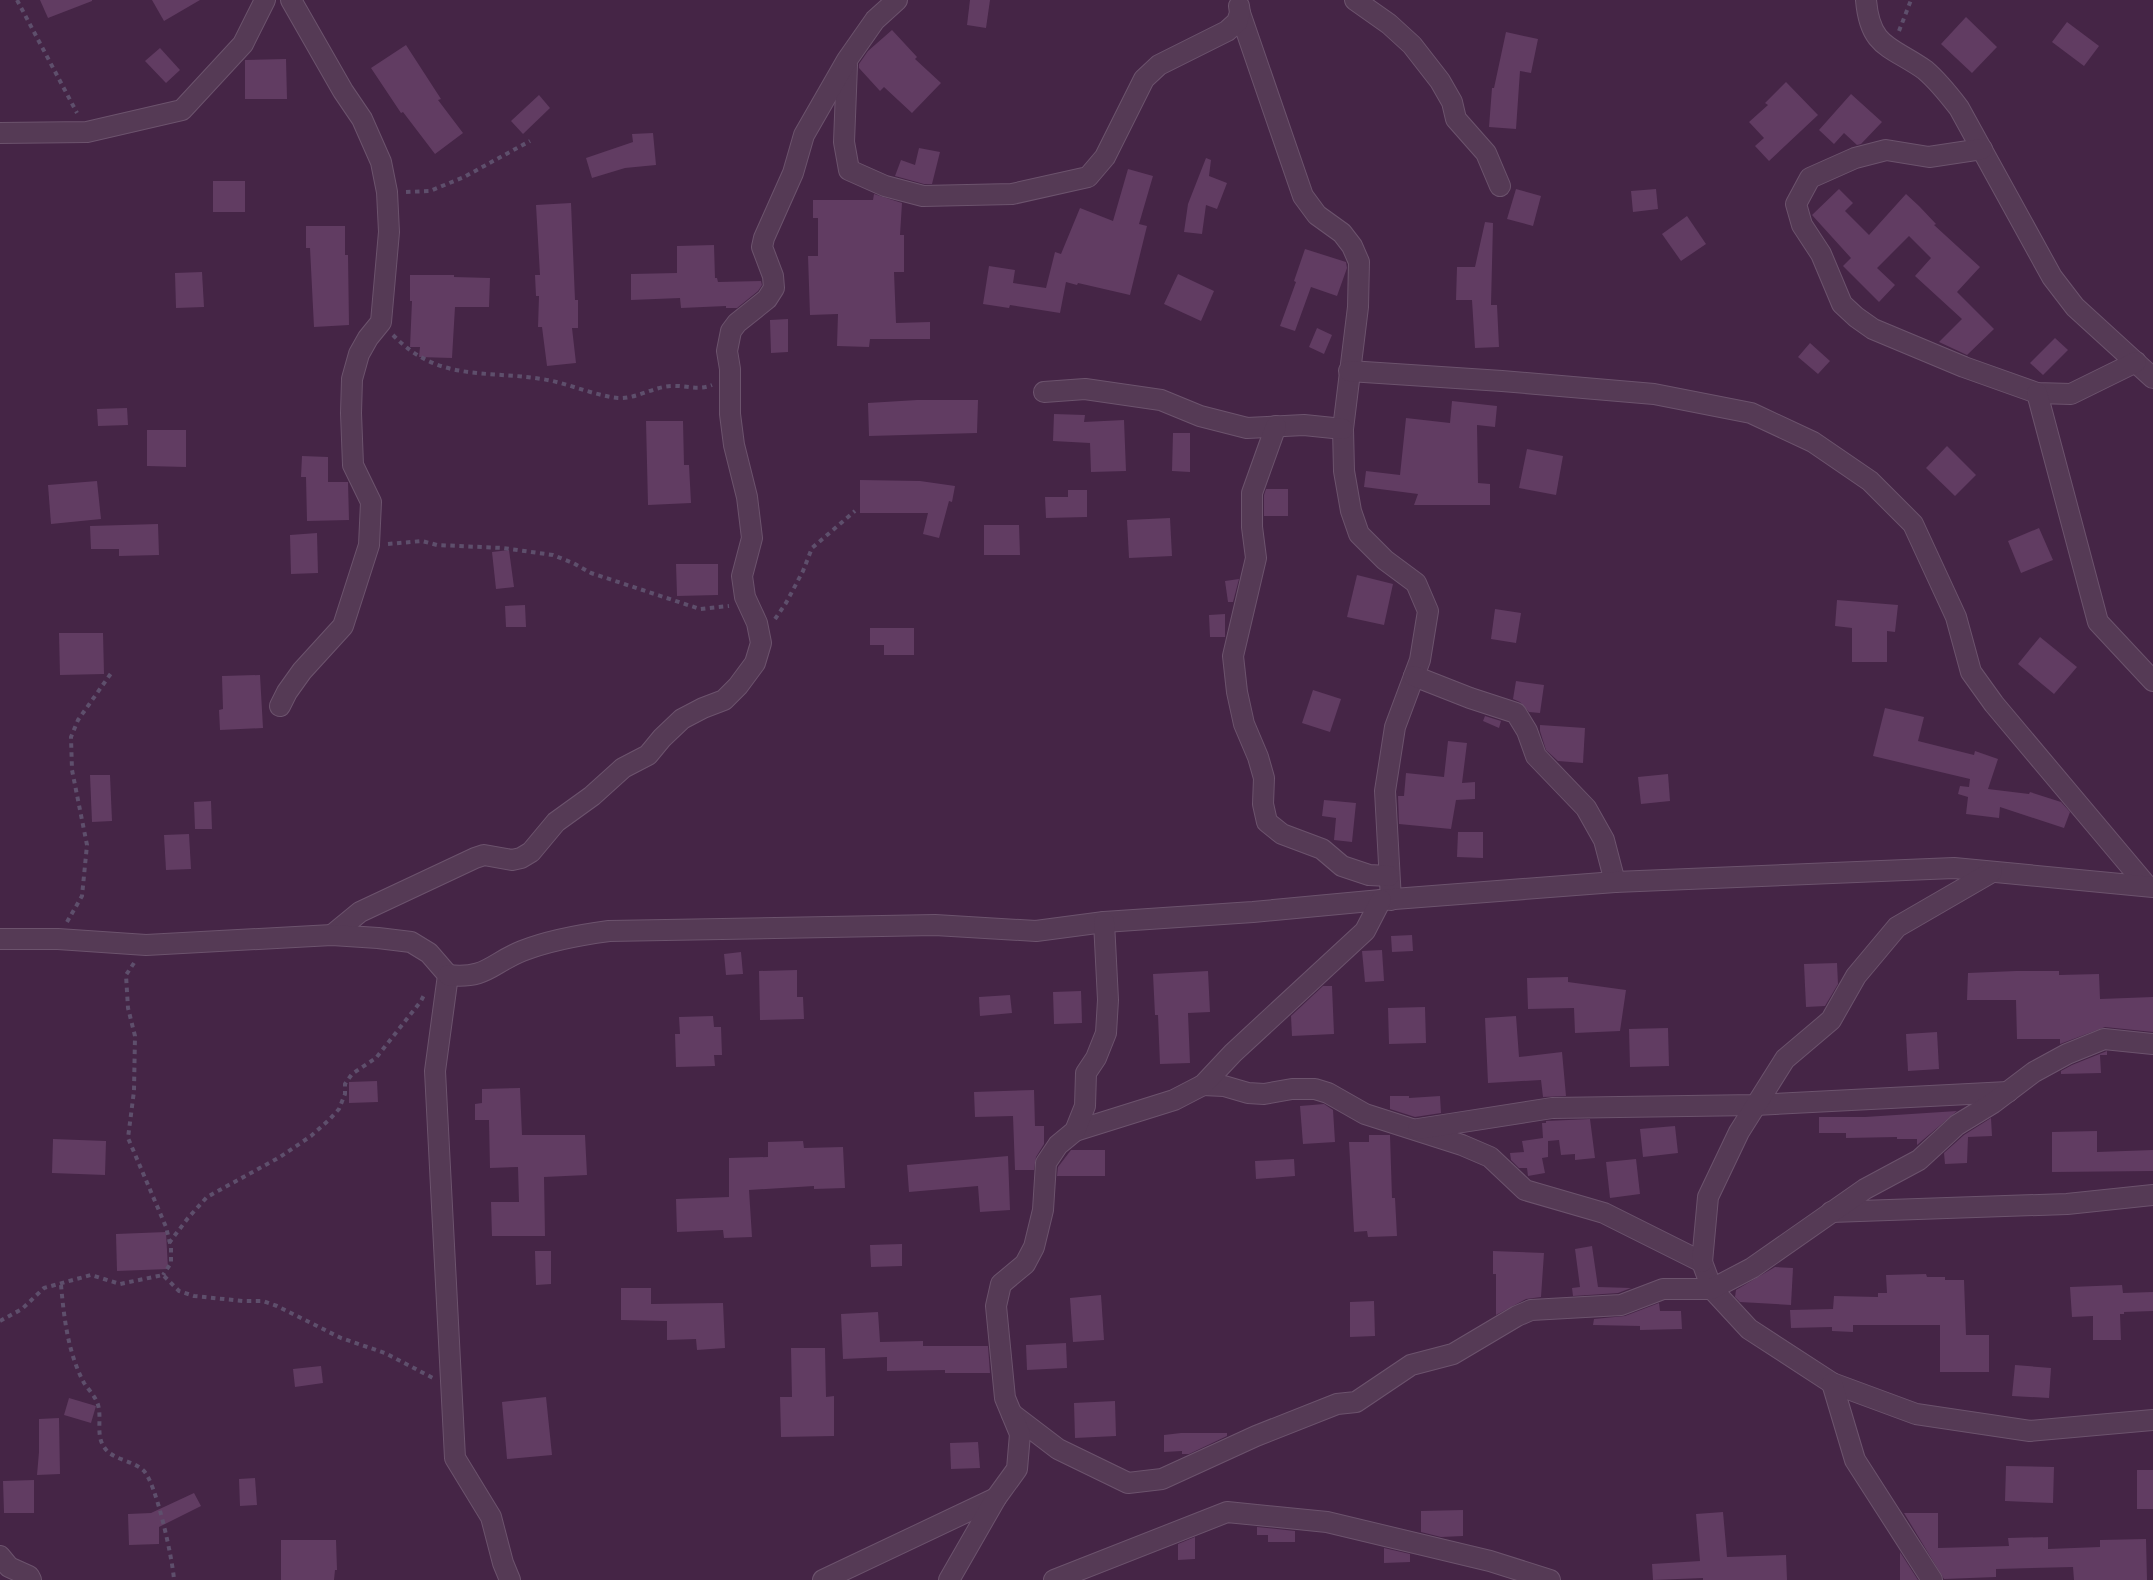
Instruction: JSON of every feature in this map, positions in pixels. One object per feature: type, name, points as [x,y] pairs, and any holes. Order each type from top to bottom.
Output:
[{"type":"street","points":[[0,132],[87,132],[182,111],[243,44],[265,0]]},
{"type":"street","points":[[280,706],[302,671],[343,626],[370,539],[371,502],[353,465],[352,379],[359,354],[381,322],[389,232],[387,192],[381,162],[362,119],[343,91],[291,0]]},
{"type":"street","points":[[332,935],[360,912],[475,858],[484,855],[512,860],[531,852],[556,822],[592,796],[623,768],[648,755],[662,738],[682,720],[703,708],[724,700],[755,663],[761,643],[757,623],[747,601],[742,576],[752,538],[747,497],[734,445],[730,414],[730,369],[727,351],[731,331],[737,323],[767,299],[774,288],[773,276],[762,247],[793,173],[804,135],[847,60],[875,20],[897,0]]},
{"type":"street","points":[[1355,0],[1389,24],[1412,45],[1440,81],[1452,102],[1456,119],[1486,153],[1500,186]]},
{"type":"street","points":[[1866,0],[1867,18],[1873,32],[1892,51],[1925,71],[1959,108],[2052,277],[2075,307],[2148,372]]},
{"type":"street","points":[[847,60],[844,142],[849,170],[885,186],[923,196],[1012,194],[1088,177],[1105,157],[1144,80],[1159,65],[1227,31],[1237,22],[1239,7]]},
{"type":"street","points":[[949,1580],[996,1498],[1017,1469],[1020,1434],[1005,1398],[996,1306],[1001,1284],[1025,1264],[1034,1247],[1043,1210],[1046,1163],[1058,1145],[1075,1131],[1173,1100],[1203,1085],[1233,1053],[1365,931],[1386,900],[1389,876],[1385,791],[1395,727],[1420,660],[1428,611],[1416,583],[1385,561],[1359,534],[1351,511],[1344,471],[1343,429],[1358,307],[1359,262],[1352,246],[1342,233],[1317,215],[1303,196],[1239,7]]},
{"type":"street","points":[[1982,149],[1929,157],[1886,150],[1855,158],[1810,178],[1796,204],[1802,225],[1821,254],[1842,304],[1873,329],[1964,368],[2037,393],[2072,394],[2148,372]]},
{"type":"street","points":[[1349,371],[1654,394],[1751,413],[1813,442],[1870,481],[1913,524],[1956,617],[1971,672],[1994,704],[2150,887]]},
{"type":"street","points":[[1044,392],[1085,388],[1161,400],[1200,416],[1246,428],[1304,425],[1343,429]]},
{"type":"street","points":[[2037,393],[2098,622],[2153,681]]},
{"type":"street","points":[[1276,426],[1252,494],[1252,527],[1256,558],[1233,656],[1237,692],[1244,724],[1264,778],[1263,804],[1267,822],[1282,834],[1322,849],[1342,866],[1369,875],[1389,876]]},
{"type":"street","points":[[1414,676],[1516,713],[1527,731],[1536,756],[1586,808],[1604,840],[1615,882]]},
{"type":"street","points":[[0,939],[58,939],[146,945],[332,935],[411,942],[429,953],[448,975],[466,977],[482,973],[521,952],[565,937],[609,931],[935,925],[1036,931],[1104,922],[1615,882],[1954,868],[2150,887]]},
{"type":"street","points":[[1992,872],[1897,927],[1856,976],[1831,1020],[1785,1059],[1739,1132],[1708,1197],[1702,1262],[1712,1288],[1749,1329],[1832,1383],[1916,1414],[2030,1431],[2153,1420]]},
{"type":"street","points":[[1075,1131],[1085,1106],[1086,1073],[1096,1058],[1106,1033],[1108,1000],[1104,922]]},
{"type":"street","points":[[448,975],[435,1071],[455,1458],[491,1517],[510,1580]]},
{"type":"street","points":[[1011,1414],[1058,1449],[1128,1483],[1162,1479],[1256,1436],[1338,1404],[1356,1402],[1411,1365],[1453,1354],[1531,1310],[1621,1305],[1663,1289],[1712,1288],[1752,1268],[1865,1190],[1919,1160],[1957,1125],[2034,1072],[2067,1054],[2104,1039],[2153,1044]]},
{"type":"street","points":[[1203,1085],[1224,1086],[1248,1093],[1264,1094],[1292,1089],[1315,1089],[1328,1093],[1365,1114],[1416,1129],[1490,1157],[1525,1190],[1604,1213],[1702,1262]]},
{"type":"street","points":[[1416,1129],[1552,1108],[1755,1105],[2008,1092]]},
{"type":"street","points":[[1831,1212],[2067,1204],[2153,1195]]},
{"type":"street","points":[[1832,1383],[1855,1461],[1932,1580]]},
{"type":"street","points":[[823,1580],[996,1498]]},
{"type":"street","points":[[1054,1580],[1227,1512],[1327,1522],[1490,1561],[1550,1580]]},
{"type":"street","points":[[0,1556],[9,1567],[30,1576],[32,1580]]},
{"type":"path","points":[[17,0],[87,132]]},
{"type":"path","points":[[1892,51],[1911,0]]},
{"type":"path","points":[[387,192],[430,191],[464,177],[530,141]]},
{"type":"path","points":[[381,322],[404,347],[426,361],[456,371],[543,379],[620,398],[644,393],[661,386],[677,385],[698,389],[706,387],[721,379],[730,369]]},
{"type":"path","points":[[761,643],[786,603],[812,548],[855,511]]},
{"type":"path","points":[[370,539],[392,545],[422,541],[437,545],[503,548],[553,555],[591,573],[700,609],[723,608],[747,601]]},
{"type":"path","points":[[58,939],[82,896],[87,844],[72,770],[71,737],[83,712],[112,672]]},
{"type":"path","points":[[0,1321],[22,1309],[44,1288],[91,1275],[120,1284],[163,1275],[171,1263],[166,1227],[128,1138],[134,1091],[135,1036],[128,1008],[126,975],[146,945]]},
{"type":"path","points":[[170,1243],[207,1197],[280,1157],[311,1136],[329,1120],[339,1109],[345,1094],[345,1084],[352,1074],[376,1058],[425,993]]},
{"type":"path","points":[[163,1275],[179,1291],[194,1296],[224,1300],[263,1301],[277,1306],[341,1338],[385,1353],[450,1387]]},
{"type":"path","points":[[61,1285],[64,1323],[84,1382],[98,1404],[101,1441],[105,1449],[144,1470],[152,1486],[166,1529],[174,1580]]},
{"type":"building","points":[[40,0],[92,0],[92,1],[48,18]]},
{"type":"building","points":[[152,0],[200,0],[164,21]]},
{"type":"building","points":[[970,0],[990,0],[986,28],[967,25]]},
{"type":"building","points":[[1966,17],[1997,47],[1972,73],[1941,44]]},
{"type":"building","points":[[2067,22],[2099,46],[2084,66],[2052,42]]},
{"type":"building","points":[[892,30],[917,57],[915,59],[941,83],[912,113],[884,87],[880,91],[859,68],[859,64],[868,51]]},
{"type":"building","points":[[1506,32],[1538,39],[1531,73],[1520,71],[1516,129],[1489,127],[1492,88],[1494,88]]},
{"type":"building","points":[[406,45],[441,99],[438,100],[463,133],[435,154],[403,112],[401,113],[371,68]]},
{"type":"building","points":[[160,48],[180,70],[166,83],[145,61]]},
{"type":"building","points":[[286,59],[287,99],[245,99],[245,60]]},
{"type":"building","points":[[1786,82],[1818,115],[1769,161],[1755,146],[1764,138],[1749,122],[1768,105],[1765,103]]},
{"type":"building","points":[[1851,94],[1882,122],[1861,144],[1857,145],[1844,133],[1834,144],[1819,130]]},
{"type":"building","points":[[539,95],[550,108],[523,134],[511,121]]},
{"type":"building","points":[[653,133],[656,165],[625,168],[592,178],[586,158],[633,142],[632,134]]},
{"type":"building","points":[[919,148],[940,152],[932,184],[895,176],[901,160],[915,165]]},
{"type":"building","points":[[1206,158],[1211,160],[1209,176],[1227,183],[1217,209],[1206,205],[1202,234],[1184,232],[1188,204]]},
{"type":"building","points":[[1128,169],[1153,176],[1139,224],[1147,226],[1130,295],[1066,282],[1060,313],[1010,305],[1009,308],[983,304],[989,266],[1015,270],[1013,283],[1046,288],[1055,252],[1061,254],[1080,208],[1113,221]]},
{"type":"building","points":[[213,181],[245,181],[245,212],[213,212]]},
{"type":"building","points":[[1516,189],[1541,196],[1533,226],[1507,219]]},
{"type":"building","points":[[1656,189],[1658,209],[1633,212],[1631,191]]},
{"type":"building","points":[[1839,189],[1853,203],[1845,211],[1869,235],[1906,194],[1936,224],[1934,225],[1980,267],[1957,292],[1994,329],[1967,355],[1939,342],[1962,319],[1915,276],[1931,258],[1909,236],[1877,268],[1895,285],[1879,302],[1843,266],[1851,258],[1812,215]]},
{"type":"building","points":[[874,194],[902,203],[900,235],[904,235],[904,272],[894,272],[896,323],[930,322],[930,339],[870,339],[869,347],[837,346],[838,314],[810,315],[808,256],[818,256],[818,218],[813,218],[813,200],[873,200]]},
{"type":"building","points":[[571,203],[575,300],[578,300],[578,328],[572,328],[576,363],[547,366],[542,327],[538,327],[539,296],[536,296],[535,275],[540,275],[536,205]]},
{"type":"building","points":[[1687,216],[1706,244],[1681,261],[1662,234]]},
{"type":"building","points":[[1485,222],[1493,223],[1491,305],[1497,305],[1499,347],[1475,348],[1472,300],[1456,300],[1457,267],[1475,267]]},
{"type":"building","points":[[306,226],[345,226],[345,255],[348,255],[349,325],[314,327],[310,248],[306,248]]},
{"type":"building","points":[[714,245],[715,278],[718,282],[761,281],[762,285],[758,291],[737,308],[726,308],[726,306],[681,308],[680,298],[631,300],[631,274],[677,273],[677,246]]},
{"type":"building","points":[[1305,249],[1346,262],[1347,268],[1337,296],[1311,287],[1295,331],[1280,326]]},
{"type":"building","points":[[202,272],[204,307],[176,308],[175,273]]},
{"type":"building","points":[[1178,274],[1214,291],[1201,321],[1164,304]]},
{"type":"building","points":[[410,275],[490,278],[489,307],[455,307],[452,358],[419,357],[420,347],[410,347],[412,301],[410,301]]},
{"type":"building","points":[[788,319],[788,352],[771,353],[770,320]]},
{"type":"building","points":[[1317,328],[1332,335],[1324,354],[1309,347]]},
{"type":"building","points":[[2055,338],[2068,350],[2043,375],[2030,363]]},
{"type":"building","points":[[1810,343],[1830,361],[1818,374],[1798,357]]},
{"type":"building","points":[[978,400],[977,433],[869,436],[868,403]]},
{"type":"building","points":[[1452,401],[1497,406],[1495,427],[1477,425],[1478,483],[1490,484],[1490,505],[1414,505],[1418,494],[1364,487],[1366,471],[1400,475],[1406,418],[1450,423]]},
{"type":"building","points":[[127,408],[128,425],[98,426],[97,409]]},
{"type":"building","points":[[1054,414],[1085,415],[1084,422],[1124,420],[1126,471],[1091,472],[1090,443],[1053,441]]},
{"type":"building","points":[[646,421],[683,421],[684,465],[689,465],[691,503],[648,505]]},
{"type":"building","points":[[147,430],[186,430],[186,467],[147,466]]},
{"type":"building","points":[[1173,433],[1190,433],[1190,472],[1172,471]]},
{"type":"building","points":[[1947,446],[1976,475],[1955,496],[1926,468]]},
{"type":"building","points":[[1527,449],[1563,456],[1556,495],[1519,488]]},
{"type":"building","points":[[302,456],[328,457],[328,482],[348,482],[349,520],[307,521],[306,477],[301,477]]},
{"type":"building","points":[[860,480],[920,481],[955,486],[952,502],[949,501],[939,538],[923,534],[928,513],[860,513]]},
{"type":"building","points":[[97,481],[101,519],[51,524],[48,485]]},
{"type":"building","points":[[1266,489],[1288,489],[1288,516],[1264,516]]},
{"type":"building","points":[[1068,490],[1087,490],[1087,517],[1046,518],[1045,497],[1068,497]]},
{"type":"building","points":[[1170,518],[1172,556],[1129,558],[1127,520]]},
{"type":"building","points":[[158,524],[159,555],[119,556],[119,549],[91,549],[90,526]]},
{"type":"building","points":[[984,525],[1019,525],[1020,555],[984,555]]},
{"type":"building","points":[[2039,528],[2053,560],[2021,573],[2008,541]]},
{"type":"building","points":[[317,533],[318,573],[291,574],[290,535]]},
{"type":"building","points":[[509,550],[514,587],[496,589],[492,552]]},
{"type":"building","points":[[676,564],[718,564],[718,595],[677,596]]},
{"type":"building","points":[[1357,575],[1393,584],[1384,625],[1347,617]]},
{"type":"building","points":[[1239,579],[1233,602],[1228,602],[1225,581]]},
{"type":"building","points":[[1837,600],[1898,605],[1895,632],[1887,631],[1887,662],[1852,662],[1852,628],[1835,626]]},
{"type":"building","points":[[525,605],[526,627],[506,627],[505,606]]},
{"type":"building","points":[[1495,609],[1521,613],[1516,643],[1491,639]]},
{"type":"building","points":[[1225,614],[1225,637],[1210,637],[1209,615]]},
{"type":"building","points":[[870,628],[914,628],[914,655],[884,655],[884,645],[870,645]]},
{"type":"building","points":[[59,633],[103,633],[104,674],[60,675]]},
{"type":"building","points":[[2040,637],[2077,667],[2054,694],[2018,664]]},
{"type":"building","points":[[260,675],[263,728],[220,730],[219,710],[223,709],[222,676]]},
{"type":"building","points":[[1516,681],[1544,685],[1540,713],[1529,712],[1520,702],[1513,699]]},
{"type":"building","points":[[1313,690],[1341,699],[1330,732],[1302,723]]},
{"type":"building","points":[[1885,708],[1924,717],[1918,741],[1974,755],[1975,751],[1998,759],[1988,789],[2029,794],[2030,792],[2061,802],[2070,812],[2064,828],[2000,807],[1999,818],[1966,814],[1968,797],[1958,794],[1960,786],[1969,787],[1970,779],[1873,756]]},
{"type":"building","points":[[1485,716],[1501,721],[1499,728],[1483,721]]},
{"type":"building","points":[[1540,725],[1585,728],[1583,763],[1558,761],[1546,750]]},
{"type":"building","points":[[1448,741],[1467,743],[1462,783],[1475,782],[1475,799],[1456,800],[1451,829],[1399,824],[1398,796],[1404,796],[1406,773],[1444,777]]},
{"type":"building","points":[[1668,774],[1670,801],[1641,804],[1638,777]]},
{"type":"building","points":[[90,775],[110,775],[112,821],[92,822]]},
{"type":"building","points":[[1324,800],[1356,803],[1352,842],[1334,840],[1336,818],[1322,816]]},
{"type":"building","points":[[211,801],[212,829],[195,829],[194,802]]},
{"type":"building","points":[[1458,832],[1483,832],[1483,858],[1457,857]]},
{"type":"building","points":[[189,834],[191,869],[166,870],[164,835]]},
{"type":"building","points":[[1412,935],[1413,951],[1392,952],[1391,936]]},
{"type":"building","points":[[1382,950],[1384,981],[1365,982],[1362,951]]},
{"type":"building","points":[[741,952],[743,974],[726,975],[724,954]]},
{"type":"building","points":[[1837,963],[1838,984],[1825,1006],[1806,1007],[1804,964]]},
{"type":"building","points":[[797,970],[797,997],[803,997],[804,1019],[760,1020],[759,971]]},
{"type":"building","points":[[1208,971],[1210,1012],[1188,1013],[1190,1063],[1160,1064],[1158,1015],[1155,1015],[1153,974]]},
{"type":"building","points":[[2059,971],[2059,975],[2099,974],[2100,999],[2153,997],[2153,1032],[2105,1027],[2060,1044],[2060,1039],[2017,1039],[2016,1000],[1967,1000],[1968,973]]},
{"type":"building","points":[[1568,977],[1568,982],[1626,990],[1620,1031],[1575,1033],[1574,1008],[1528,1009],[1527,978]]},
{"type":"building","points":[[1323,986],[1332,986],[1334,1034],[1292,1036],[1291,1016]]},
{"type":"building","points":[[1081,991],[1082,1023],[1054,1024],[1053,992]]},
{"type":"building","points":[[1010,995],[1012,1013],[980,1016],[979,997]]},
{"type":"building","points":[[1425,1007],[1426,1043],[1389,1044],[1388,1008]]},
{"type":"building","points":[[713,1016],[714,1027],[721,1027],[722,1055],[714,1055],[715,1066],[676,1067],[675,1034],[680,1034],[679,1017]]},
{"type":"building","points":[[1516,1016],[1519,1057],[1562,1052],[1566,1096],[1543,1097],[1541,1080],[1488,1083],[1485,1018]]},
{"type":"building","points":[[1668,1028],[1669,1066],[1630,1067],[1629,1029]]},
{"type":"building","points":[[1937,1032],[1939,1069],[1908,1071],[1906,1034]]},
{"type":"building","points":[[2107,1051],[2107,1055],[2100,1055],[2101,1073],[2061,1074],[2061,1071],[2072,1065]]},
{"type":"building","points":[[377,1081],[378,1102],[349,1103],[349,1082]]},
{"type":"building","points":[[520,1088],[522,1135],[585,1135],[587,1175],[544,1177],[545,1236],[492,1236],[491,1202],[519,1202],[518,1167],[490,1168],[489,1120],[475,1120],[475,1104],[482,1103],[482,1089]]},
{"type":"building","points":[[1034,1090],[1035,1126],[1044,1126],[1044,1144],[1036,1157],[1034,1170],[1015,1170],[1013,1116],[975,1117],[974,1092]]},
{"type":"building","points":[[1390,1096],[1409,1096],[1409,1098],[1440,1096],[1441,1113],[1415,1117],[1390,1109]]},
{"type":"building","points":[[1324,1104],[1333,1110],[1335,1142],[1303,1144],[1300,1106]]},
{"type":"building","points":[[1957,1111],[1917,1145],[1917,1139],[1846,1138],[1846,1133],[1819,1133],[1819,1117],[1865,1117]]},
{"type":"building","points":[[1991,1118],[1992,1136],[1968,1137],[1967,1163],[1945,1164],[1944,1153],[1964,1135]]},
{"type":"building","points":[[1590,1119],[1595,1158],[1575,1160],[1575,1154],[1561,1155],[1559,1140],[1548,1141],[1548,1157],[1542,1158],[1545,1173],[1528,1176],[1527,1168],[1519,1168],[1511,1160],[1510,1153],[1524,1152],[1522,1141],[1543,1138],[1542,1123]]},
{"type":"building","points":[[1675,1126],[1678,1153],[1643,1157],[1640,1129]]},
{"type":"building","points":[[2097,1131],[2097,1152],[2153,1150],[2153,1171],[2052,1172],[2052,1132]]},
{"type":"building","points":[[1369,1135],[1390,1135],[1392,1198],[1395,1198],[1397,1236],[1368,1237],[1367,1231],[1354,1232],[1349,1142],[1369,1142]]},
{"type":"building","points":[[53,1139],[106,1141],[105,1175],[52,1173]]},
{"type":"building","points":[[803,1141],[804,1148],[843,1147],[845,1188],[814,1189],[814,1186],[749,1190],[752,1237],[724,1238],[723,1230],[677,1232],[676,1199],[729,1197],[729,1158],[768,1157],[768,1142]]},
{"type":"building","points":[[1071,1150],[1105,1150],[1105,1176],[1057,1176],[1058,1167]]},
{"type":"building","points":[[1008,1156],[1010,1210],[980,1212],[978,1186],[909,1192],[907,1165]]},
{"type":"building","points":[[1294,1159],[1295,1176],[1256,1179],[1255,1161]]},
{"type":"building","points":[[1636,1159],[1640,1194],[1610,1198],[1606,1162]]},
{"type":"building","points":[[166,1232],[168,1269],[117,1271],[116,1234]]},
{"type":"building","points":[[902,1244],[902,1266],[871,1267],[870,1245]]},
{"type":"building","points":[[1592,1246],[1598,1287],[1631,1288],[1618,1293],[1573,1296],[1572,1288],[1580,1287],[1575,1249]]},
{"type":"building","points":[[535,1251],[551,1251],[551,1284],[536,1285]]},
{"type":"building","points":[[1493,1251],[1544,1253],[1541,1297],[1526,1299],[1496,1315],[1496,1274],[1493,1274]]},
{"type":"building","points":[[1775,1267],[1793,1268],[1791,1305],[1740,1302],[1735,1297],[1736,1290]]},
{"type":"building","points":[[1926,1274],[1927,1277],[1945,1277],[1945,1280],[1964,1280],[1966,1335],[1989,1335],[1989,1372],[1940,1372],[1940,1325],[1853,1325],[1853,1332],[1832,1331],[1832,1327],[1791,1328],[1790,1310],[1833,1309],[1834,1296],[1878,1297],[1878,1293],[1887,1293],[1886,1275]]},
{"type":"building","points":[[2122,1285],[2123,1293],[2153,1292],[2153,1311],[2120,1314],[2121,1340],[2093,1340],[2093,1316],[2072,1317],[2070,1287]]},
{"type":"building","points":[[621,1288],[651,1288],[651,1304],[723,1303],[725,1348],[697,1350],[696,1339],[667,1340],[667,1321],[621,1320]]},
{"type":"building","points":[[1101,1295],[1104,1340],[1073,1342],[1070,1298]]},
{"type":"building","points":[[1374,1301],[1375,1336],[1350,1337],[1350,1302]]},
{"type":"building","points":[[1659,1303],[1660,1311],[1681,1311],[1682,1329],[1640,1330],[1640,1326],[1593,1325],[1594,1319],[1625,1316]]},
{"type":"building","points":[[878,1312],[880,1342],[923,1341],[923,1346],[988,1346],[990,1373],[945,1373],[945,1370],[887,1371],[887,1357],[843,1359],[841,1314]]},
{"type":"building","points":[[1066,1343],[1067,1368],[1027,1370],[1026,1345]]},
{"type":"building","points":[[791,1348],[825,1348],[826,1397],[834,1396],[834,1436],[781,1437],[780,1397],[792,1397]]},
{"type":"building","points":[[2015,1365],[2051,1368],[2049,1398],[2012,1396]]},
{"type":"building","points":[[321,1366],[323,1383],[295,1387],[293,1369]]},
{"type":"building","points":[[546,1397],[552,1455],[507,1459],[502,1402]]},
{"type":"building","points":[[69,1398],[96,1406],[91,1423],[64,1415]]},
{"type":"building","points":[[1115,1401],[1116,1436],[1075,1438],[1074,1403]]},
{"type":"building","points":[[59,1418],[60,1474],[37,1475],[39,1419]]},
{"type":"building","points":[[1227,1433],[1227,1436],[1189,1454],[1182,1454],[1182,1451],[1164,1452],[1164,1435]]},
{"type":"building","points":[[978,1442],[980,1468],[951,1469],[950,1443]]},
{"type":"building","points":[[2006,1466],[2054,1467],[2053,1503],[2005,1501]]},
{"type":"building","points":[[2137,1470],[2153,1470],[2153,1509],[2137,1509]]},
{"type":"building","points":[[255,1478],[257,1505],[240,1506],[239,1479]]},
{"type":"building","points":[[34,1480],[34,1513],[4,1513],[3,1481]]},
{"type":"building","points":[[194,1493],[201,1506],[159,1527],[159,1544],[129,1545],[128,1514],[151,1513]]},
{"type":"building","points":[[1463,1510],[1463,1536],[1441,1537],[1421,1532],[1421,1511]]},
{"type":"building","points":[[1723,1512],[1727,1557],[1786,1555],[1787,1580],[1703,1580],[1703,1578],[1653,1580],[1652,1564],[1700,1561],[1696,1514]]},
{"type":"building","points":[[1904,1513],[1938,1513],[1938,1548],[2009,1546],[2008,1538],[2048,1537],[2048,1549],[2100,1547],[2100,1540],[2146,1539],[2147,1580],[2074,1580],[2073,1567],[1996,1569],[1996,1577],[1944,1579]]},
{"type":"building","points":[[1257,1527],[1295,1531],[1295,1542],[1268,1542],[1268,1535],[1257,1535]]},
{"type":"building","points":[[1195,1537],[1195,1559],[1178,1560],[1178,1544]]},
{"type":"building","points":[[281,1540],[336,1540],[337,1570],[335,1570],[334,1580],[281,1580]]},
{"type":"building","points":[[1384,1548],[1410,1554],[1410,1562],[1384,1563]]},
{"type":"building","points":[[1900,1552],[1918,1580],[1900,1580]]}]
